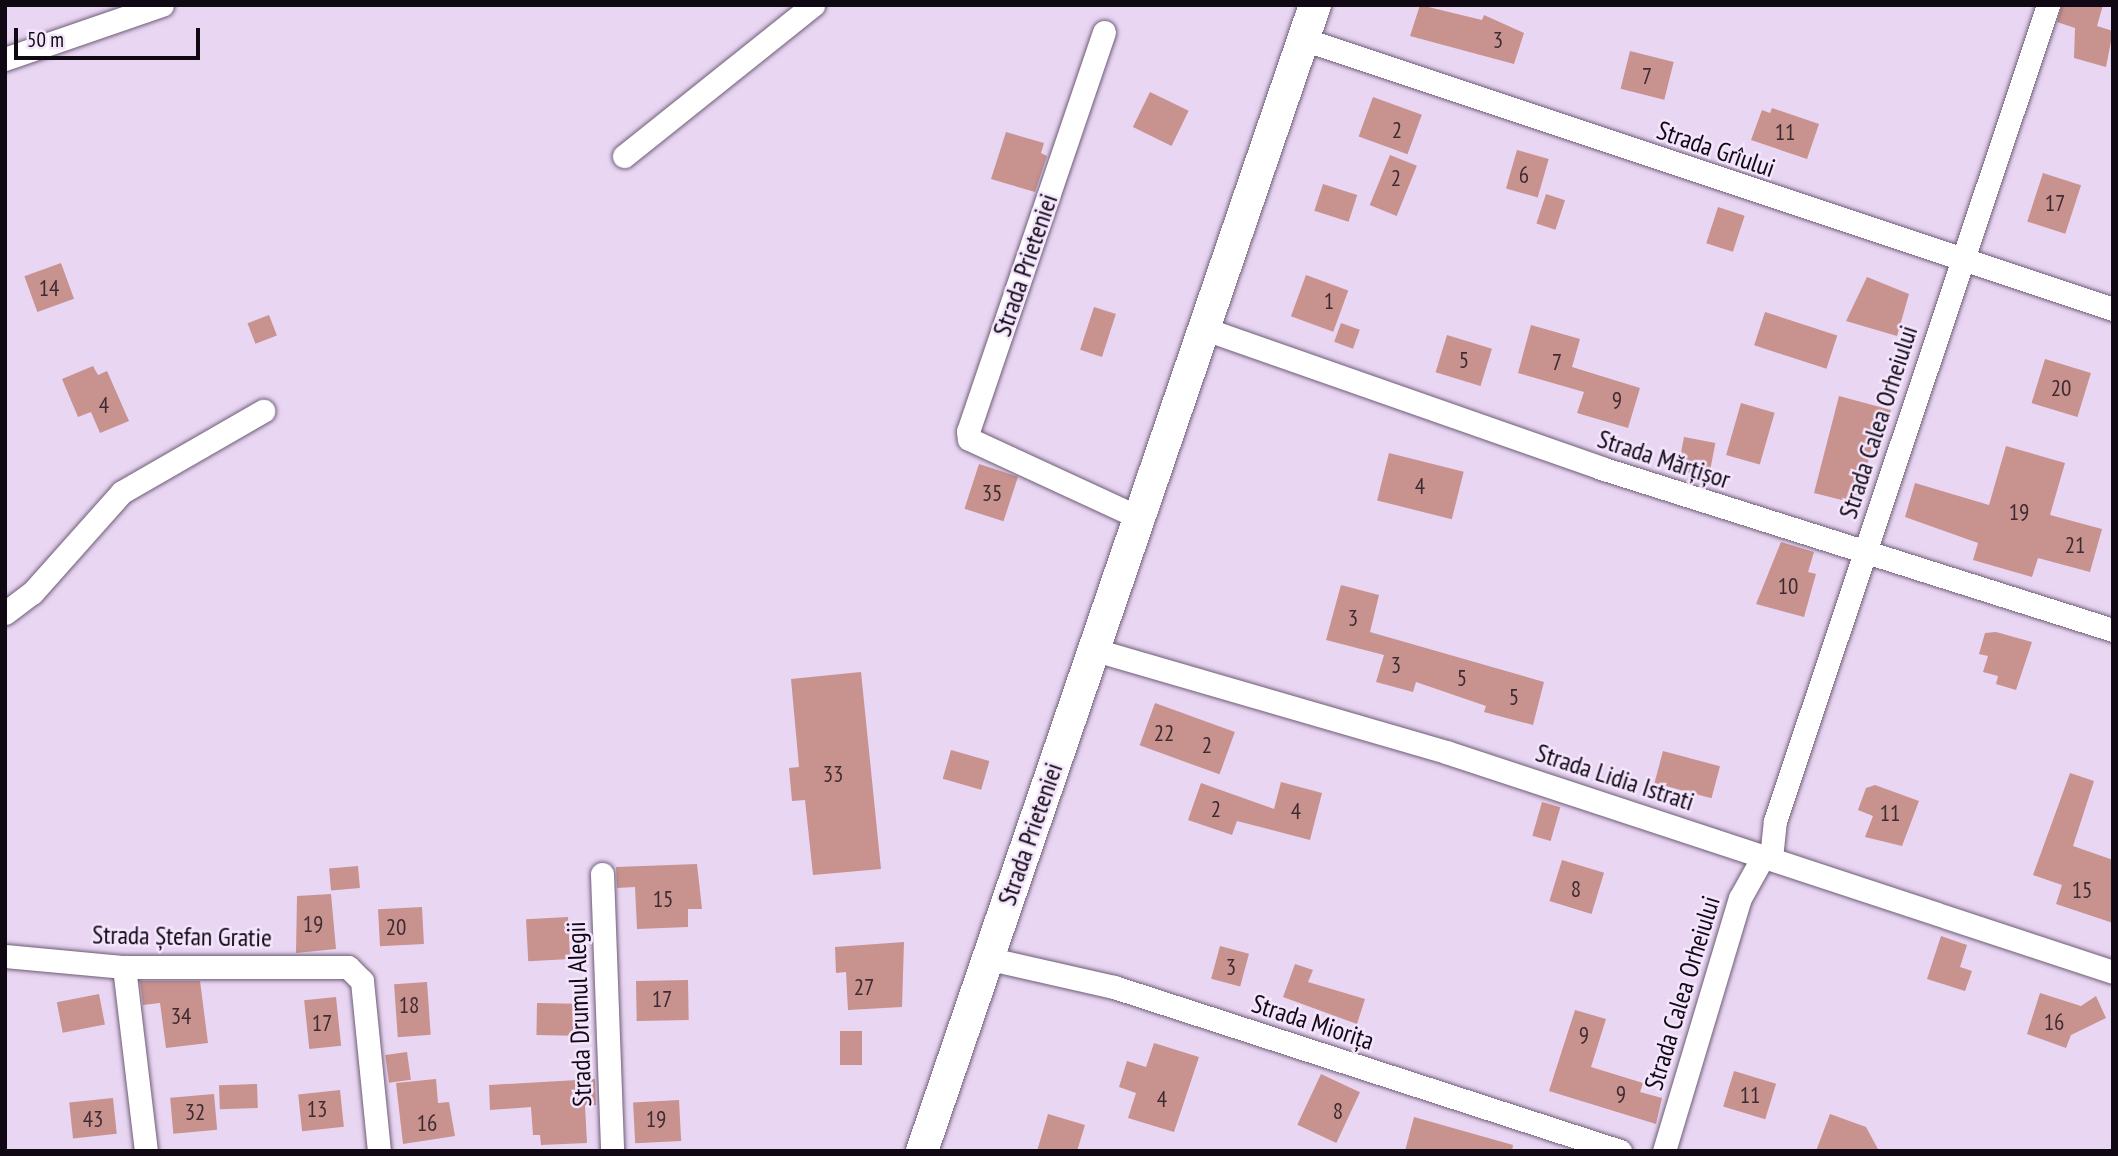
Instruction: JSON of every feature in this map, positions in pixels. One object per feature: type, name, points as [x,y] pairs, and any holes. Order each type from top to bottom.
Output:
[{"type":"street","points":[[5,59],[162,5]]},
{"type":"street","points":[[624,156],[813,5]]},
{"type":"street","name":"Strada Prieteniei","points":[[922,1151],[986,958],[1140,518],[1202,328],[1315,5]]},
{"type":"street","name":"Strada Calea Orheiului","points":[[1664,1151],[1740,898],[1767,857],[1775,821],[1866,554],[1959,260],[2048,5]]},
{"type":"street","name":"Strada Prieteniei","points":[[1104,32],[968,431],[969,439],[1140,518]]},
{"type":"street","name":"Strada Grîului","points":[[1303,39],[1959,260],[2113,309]]},
{"type":"street","name":"Strada Mărțișor","points":[[1202,328],[1866,554],[2113,630]]},
{"type":"street","points":[[5,613],[32,593],[122,492],[263,411]]},
{"type":"street","name":"Strada Lidia Istrati","points":[[1095,650],[1446,752],[2113,972]]},
{"type":"street","name":"Strada Drumul Alegii","points":[[602,874],[612,1151]]},
{"type":"street","name":"Strada Ștefan Gratie","points":[[5,956],[124,967],[337,965],[356,972],[363,988],[379,1151]]},
{"type":"street","name":"Strada Miorița","points":[[986,958],[1114,987],[1620,1151]]},
{"type":"street","points":[[124,967],[146,1151]]},
{"type":"building","points":[[1420,5],[1482,20],[1484,15],[1524,33],[1514,64],[1410,36]]},
{"type":"building","points":[[2062,5],[2103,5],[2097,26],[2113,31],[2106,67],[2074,58],[2075,28],[2057,22]]},
{"type":"building","points":[[1630,51],[1674,62],[1664,100],[1621,89]]},
{"type":"building","points":[[1150,92],[1189,111],[1172,146],[1133,127]]},
{"type":"building","points":[[1373,97],[1422,115],[1407,154],[1359,136]]},
{"type":"building","points":[[1772,108],[1819,124],[1807,159],[1751,140],[1762,110],[1770,113]]},
{"type":"building","points":[[1006,132],[1044,143],[1041,153],[1047,156],[1035,192],[991,179]]},
{"type":"building","points":[[1517,150],[1549,159],[1538,198],[1506,188]]},
{"type":"building","points":[[1390,155],[1417,166],[1397,216],[1370,205]]},
{"type":"building","points":[[2043,173],[2081,185],[2065,234],[2027,222]]},
{"type":"building","points":[[1323,184],[1357,195],[1349,222],[1314,211]]},
{"type":"building","points":[[1546,194],[1565,200],[1555,230],[1536,223]]},
{"type":"building","points":[[1718,207],[1745,216],[1733,252],[1706,243]]},
{"type":"building","points":[[61,263],[74,299],[37,312],[24,276]]},
{"type":"building","points":[[1306,275],[1348,290],[1333,332],[1291,316]]},
{"type":"building","points":[[1867,277],[1909,294],[1897,336],[1846,321]]},
{"type":"building","points":[[1094,307],[1116,314],[1102,357],[1080,350]]},
{"type":"building","points":[[1765,312],[1837,335],[1826,369],[1754,345]]},
{"type":"building","points":[[269,315],[277,336],[255,344],[248,323]]},
{"type":"building","points":[[1341,323],[1360,330],[1353,349],[1334,342]]},
{"type":"building","points":[[1531,325],[1580,339],[1572,367],[1640,388],[1628,428],[1577,413],[1584,392],[1518,373]]},
{"type":"building","points":[[1447,335],[1492,349],[1481,386],[1436,372]]},
{"type":"building","points":[[2045,359],[2091,373],[2077,417],[2032,403]]},
{"type":"building","points":[[93,366],[98,375],[107,371],[129,421],[100,433],[91,412],[78,417],[62,379]]},
{"type":"building","points":[[1839,396],[1891,410],[1880,448],[1872,445],[1858,504],[1814,493]]},
{"type":"building","points":[[1741,403],[1775,413],[1760,465],[1726,455]]},
{"type":"building","points":[[1684,437],[1715,443],[1709,476],[1678,470]]},
{"type":"building","points":[[2006,446],[2065,463],[2050,515],[2102,529],[2090,572],[2038,558],[2032,577],[1973,560],[1978,543],[1905,517],[1915,483],[1989,505]]},
{"type":"building","points":[[1389,453],[1464,472],[1452,519],[1377,501]]},
{"type":"building","points":[[979,464],[1018,477],[1003,521],[964,509]]},
{"type":"building","points":[[1781,542],[1814,552],[1808,572],[1816,574],[1804,617],[1756,604]]},
{"type":"building","points":[[1341,585],[1379,595],[1370,632],[1544,682],[1533,725],[1484,712],[1486,706],[1416,682],[1413,692],[1376,682],[1384,655],[1326,640]]},
{"type":"building","points":[[1996,632],[2032,642],[2016,690],[1996,684],[1998,676],[1983,672],[1988,656],[1979,654],[1985,633]]},
{"type":"building","points":[[861,672],[881,869],[813,875],[805,800],[792,801],[789,768],[799,767],[791,679]]},
{"type":"building","points":[[1155,703],[1235,732],[1219,774],[1140,745]]},
{"type":"building","points":[[951,750],[989,761],[981,790],[943,779]]},
{"type":"building","points":[[1663,751],[1720,766],[1711,798],[1654,783]]},
{"type":"building","points":[[2070,773],[2094,781],[2073,846],[2113,860],[2113,923],[2056,904],[2062,885],[2033,875]]},
{"type":"building","points":[[1281,782],[1322,793],[1310,840],[1237,821],[1232,835],[1188,820],[1201,783],[1274,809]]},
{"type":"building","points":[[1875,785],[1919,801],[1902,846],[1865,837],[1873,816],[1858,810],[1866,788]]},
{"type":"building","points":[[1542,802],[1560,807],[1551,841],[1532,836]]},
{"type":"building","points":[[1562,860],[1604,873],[1592,914],[1549,901]]},
{"type":"building","points":[[697,864],[702,909],[688,909],[688,927],[637,929],[635,887],[617,888],[616,867]]},
{"type":"building","points":[[358,866],[360,888],[331,890],[329,869]]},
{"type":"building","points":[[331,894],[336,949],[296,953],[297,896]]},
{"type":"building","points":[[422,907],[424,944],[380,946],[378,909]]},
{"type":"building","points":[[568,917],[570,959],[528,961],[526,919]]},
{"type":"building","points":[[1941,936],[1967,945],[1960,967],[1972,971],[1965,991],[1927,979]]},
{"type":"building","points":[[904,942],[902,1007],[848,1010],[846,972],[836,973],[835,947]]},
{"type":"building","points":[[1220,946],[1249,954],[1240,987],[1211,979]]},
{"type":"building","points":[[1295,964],[1313,970],[1308,982],[1365,999],[1357,1024],[1283,997]]},
{"type":"building","points":[[688,980],[689,1020],[637,1021],[636,981]]},
{"type":"building","points":[[140,981],[200,981],[208,1043],[166,1048],[160,1003],[143,1005]]},
{"type":"building","points":[[427,982],[431,1035],[398,1037],[394,984]]},
{"type":"building","points":[[2040,993],[2081,1006],[2096,996],[2106,1018],[2071,1035],[2066,1048],[2027,1034]]},
{"type":"building","points":[[99,994],[105,1024],[63,1033],[57,1002]]},
{"type":"building","points":[[336,997],[341,1046],[309,1049],[304,1000]]},
{"type":"building","points":[[537,1003],[576,1004],[575,1036],[536,1035]]},
{"type":"building","points":[[1575,1010],[1606,1019],[1591,1067],[1643,1083],[1640,1092],[1662,1098],[1656,1124],[1549,1091]]},
{"type":"building","points":[[840,1031],[862,1031],[862,1065],[840,1065]]},
{"type":"building","points":[[1154,1043],[1199,1057],[1174,1132],[1128,1118],[1136,1093],[1119,1087],[1127,1061],[1146,1067]]},
{"type":"building","points":[[407,1052],[411,1080],[389,1083],[385,1055]]},
{"type":"building","points":[[1734,1071],[1776,1084],[1765,1119],[1723,1106]]},
{"type":"building","points":[[1321,1074],[1360,1092],[1336,1143],[1297,1125]]},
{"type":"building","points":[[436,1079],[438,1103],[449,1102],[455,1136],[403,1144],[396,1083]]},
{"type":"building","points":[[595,1079],[596,1105],[585,1106],[587,1143],[541,1145],[540,1135],[533,1135],[531,1107],[490,1110],[489,1085]]},
{"type":"building","points":[[257,1084],[258,1108],[220,1109],[219,1085]]},
{"type":"building","points":[[340,1090],[344,1127],[302,1131],[298,1094]]},
{"type":"building","points":[[214,1094],[217,1130],[173,1134],[170,1098]]},
{"type":"building","points":[[113,1098],[117,1134],[73,1138],[69,1103]]},
{"type":"building","points":[[679,1100],[681,1141],[635,1143],[633,1102]]},
{"type":"building","points":[[1048,1114],[1085,1125],[1077,1151],[1037,1151]]},
{"type":"building","points":[[1830,1114],[1866,1127],[1879,1151],[1816,1151]]},
{"type":"building","points":[[1414,1117],[1513,1145],[1512,1151],[1405,1151]]}]
